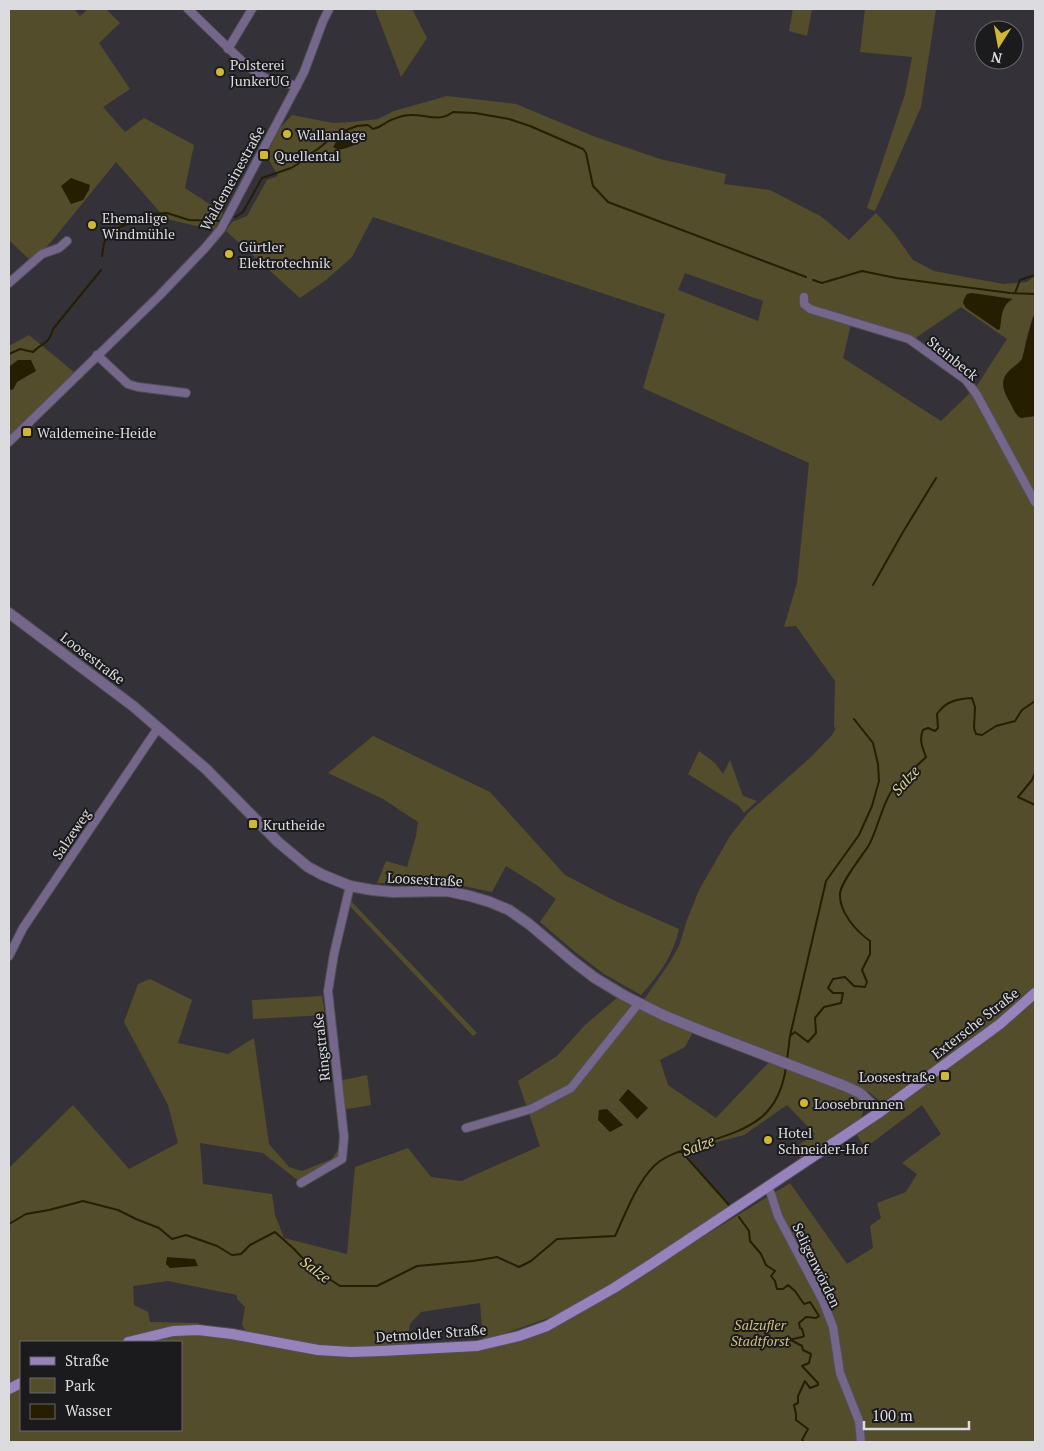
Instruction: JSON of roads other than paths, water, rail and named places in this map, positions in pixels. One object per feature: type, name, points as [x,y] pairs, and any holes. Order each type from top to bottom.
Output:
[{"type":"main road","name":"Extersche Straße","points":[[734,1211],[880,1112],[1000,1024],[1035,993]]},
{"type":"main road","name":"Detmolder Straße","points":[[132,1341],[156,1334],[187,1330],[232,1334],[318,1350],[351,1352],[477,1346],[498,1342],[547,1326],[573,1312],[734,1211]]},
{"type":"street","points":[[188,9],[246,65],[265,78],[297,86]]},
{"type":"street","points":[[228,49],[252,9]]},
{"type":"street","name":"Waldemeinestraße","points":[[9,442],[160,295],[221,229],[297,86],[329,9]]},
{"type":"street","points":[[9,283],[42,254],[59,248],[67,241]]},
{"type":"street","name":"Steinbeck","points":[[804,297],[804,304],[810,309],[909,339],[966,380],[977,394],[1035,502]]},
{"type":"street","points":[[97,355],[128,384],[138,387],[186,392]]},
{"type":"street","name":"Loosestraße","points":[[9,613],[134,706],[206,769],[278,842],[308,867],[350,886],[393,892],[447,892],[470,896],[509,910],[530,924],[595,978],[639,1003],[702,1031],[845,1086],[860,1093],[880,1112]]},
{"type":"street","name":"Salzeweg","points":[[9,956],[23,928],[158,728]]},
{"type":"street","name":"Ringstraße","points":[[302,1184],[342,1160],[344,1137],[328,991],[334,954],[350,886]]},
{"type":"street","points":[[466,1128],[532,1109],[571,1088],[639,1003]]},
{"type":"street","name":"Seligenwörden","points":[[766,1188],[771,1194],[778,1216],[822,1301],[833,1328],[840,1373],[859,1421],[861,1442]]},
{"type":"water","points":[[356,136],[364,139],[348,148],[336,149],[333,147],[339,137]]},
{"type":"water","points":[[71,178],[90,185],[83,200],[71,204],[61,186]]},
{"type":"water","points":[[972,293],[1013,299],[1004,308],[1000,329],[998,330],[966,308],[963,303],[964,299],[967,294]]},
{"type":"water","points":[[1035,315],[1035,416],[1021,418],[1016,413],[1006,394],[1003,382],[1007,374],[1022,359]]},
{"type":"water","points":[[18,360],[31,360],[36,371],[17,382],[13,390],[9,389],[10,366]]},
{"type":"water","points":[[628,1089],[648,1108],[637,1119],[619,1100]]},
{"type":"water","points":[[607,1109],[623,1125],[610,1132],[598,1120],[599,1110]]},
{"type":"water","points":[[167,1257],[195,1259],[198,1266],[170,1268],[166,1264]]},
{"type":"waterway","points":[[235,217],[243,212],[262,178],[298,164],[303,158],[318,149],[336,134],[357,126],[368,125],[373,129],[407,115],[437,118],[453,112],[475,113],[509,119],[583,149],[586,153],[593,186],[608,202],[806,277]]},
{"type":"waterway","points":[[102,256],[104,243],[110,231],[152,214],[167,213],[189,220],[221,221]]},
{"type":"waterway","points":[[9,354],[20,349],[33,352],[47,341],[53,329],[101,270]]},
{"type":"waterway","points":[[813,280],[822,283],[862,271],[896,278],[1010,293],[1035,294]]},
{"type":"waterway","points":[[1015,293],[1020,280],[1035,275]]},
{"type":"waterway","points":[[873,585],[936,478]]},
{"type":"waterway","name":"Salze","points":[[787,1060],[790,1036],[795,1032],[808,1042],[816,1033],[815,1018],[824,1007],[841,1003],[843,993],[833,993],[828,988],[833,979],[845,977],[854,986],[865,987],[867,982],[862,970],[870,954],[870,941],[859,932],[845,914],[840,901],[841,889],[869,845],[891,792],[926,757],[921,740],[923,730],[928,728],[935,731],[938,728],[937,714],[948,703],[957,700],[972,698],[975,707],[974,728],[976,734],[982,735],[996,726],[1015,721],[1022,710],[1035,701]]},
{"type":"waterway","points":[[790,1036],[826,881],[859,835],[872,806],[879,781],[878,764],[873,743],[854,719]]},
{"type":"waterway","points":[[1035,773],[1032,780],[1018,797],[1035,805]]},
{"type":"waterway","name":"Salze","points":[[9,1224],[26,1214],[83,1201],[118,1210],[159,1228],[172,1239],[186,1235],[217,1246],[232,1255],[241,1254],[250,1245],[275,1232],[312,1268],[340,1286],[377,1286],[417,1266],[497,1257],[519,1267],[531,1261],[557,1239],[615,1236],[639,1185],[652,1168],[672,1154],[728,1135],[755,1122],[766,1113],[775,1101],[782,1086],[786,1067]]},
{"type":"waterway","points":[[681,1151],[729,1205]]},
{"type":"waterway","points":[[739,1217],[749,1231],[750,1241],[761,1254],[766,1265],[775,1271],[771,1276],[775,1281],[777,1289],[783,1289],[788,1285],[804,1304],[810,1302],[819,1316],[816,1318],[806,1317],[799,1323],[804,1336],[791,1340],[811,1354],[809,1363],[802,1366],[818,1383],[818,1385],[810,1388],[805,1381],[798,1396],[798,1403],[794,1405],[796,1420],[808,1429],[802,1440],[804,1442]]},
{"type":"place","name":"Polsterei JunkerUG","points":[[220,72]]},
{"type":"place","name":"Wallanlage","points":[[287,134]]},
{"type":"place","name":"Quellental","points":[[264,155]]},
{"type":"place","name":"Ehemalige Windmühle","points":[[92,225]]},
{"type":"place","name":"Gürtler Elektrotechnik","points":[[229,254]]},
{"type":"place","name":"Waldemeine-Heide","points":[[27,432]]},
{"type":"place","name":"Krutheide","points":[[253,824]]},
{"type":"place","name":"Loosestraße","points":[[945,1076]]},
{"type":"place","name":"Loosebrunnen","points":[[804,1103]]},
{"type":"place","name":"Hotel Schneider-Hof","points":[[768,1140]]},
{"type":"park label","name":"Salzufler Stadtforst","points":[[760,1332]]}]
